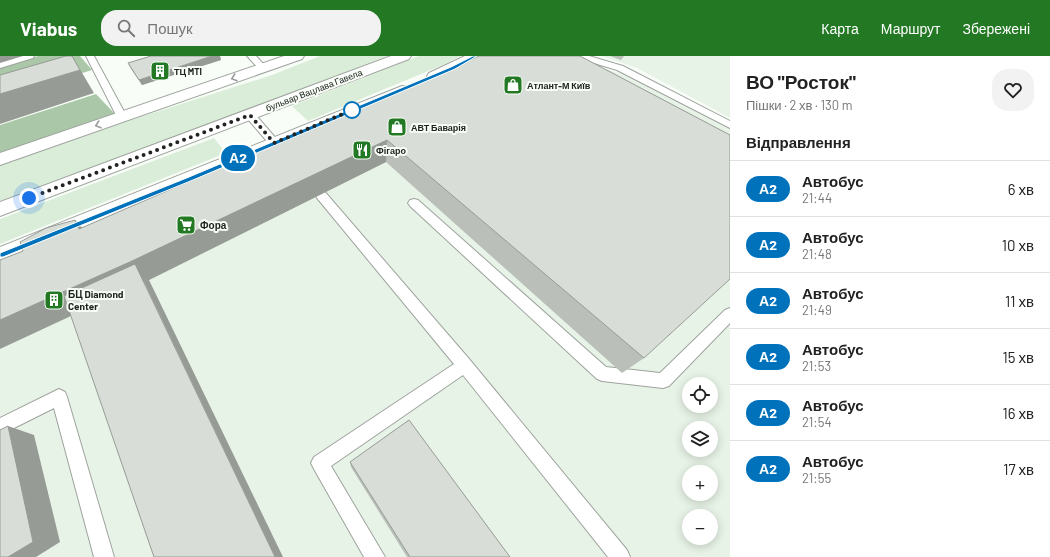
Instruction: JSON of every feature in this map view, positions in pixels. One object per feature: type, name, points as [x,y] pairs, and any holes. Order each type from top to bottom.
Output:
[{"type":"street","points":[[0,158],[297,56]]},
{"type":"street","name":"бульвар Вацлава Гавела","points":[[0,209],[404,56]]},
{"type":"street","points":[[0,256],[453,68],[475,56]]},
{"type":"lane","points":[[0,64],[30,56]]},
{"type":"lane","points":[[90,56],[122,117]]},
{"type":"lane","points":[[251,56],[263,68]]},
{"type":"lane","points":[[580,56],[620,68],[730,124]]},
{"type":"lane","points":[[250,115],[291,162]]},
{"type":"lane","points":[[321,195],[465,366],[620,557]]},
{"type":"lane","points":[[414,203],[602,374],[663,381],[730,314]]},
{"type":"lane","points":[[375,557],[320,463],[465,366]]},
{"type":"lane","points":[[0,427],[59,397],[104,557]]},
{"type":"shaded area","points":[[561,56],[623,74],[730,129],[730,557],[0,557],[0,261]]},
{"type":"shaded area","points":[[601,56],[730,56],[730,118],[637,68]]},
{"type":"green space","points":[[38,56],[80,56],[92,70],[0,99],[0,67]]},
{"type":"green space","points":[[320,56],[387,56],[0,206],[0,165],[134,119],[272,75]]},
{"type":"green space","points":[[419,56],[461,56],[308,121],[292,106]]},
{"type":"green space","points":[[96,94],[115,114],[0,155],[0,125]]},
{"type":"green space","points":[[214,138],[226,153],[0,244],[0,219]]},
{"type":"building","points":[[66,56],[72,56],[80,70],[0,94],[0,75]]},
{"type":"building","name":"ТЦ MTI","points":[[151,56],[212,56],[139,80],[128,63]]},
{"type":"building","points":[[479,56],[580,56],[730,135],[730,279],[644,358],[387,140],[132,261],[0,320],[0,260],[23,251],[20,242],[46,228],[75,220],[79,229]]},
{"type":"building","points":[[135,264],[275,557],[154,557],[64,296]]},
{"type":"building","points":[[409,420],[510,557],[410,557],[350,462]]},
{"type":"building","points":[[8,426],[33,542],[8,557],[0,557],[0,430]]},
{"type":"bus line","name":"А2","points":[[0,255],[191,178],[453,68],[475,56]]},
{"type":"place","name":"ТЦ MTI","points":[[160,71]]},
{"type":"place","name":"Атлант-М Київ","points":[[513,85]]},
{"type":"place","name":"АВТ Баварія","points":[[397,127]]},
{"type":"place","name":"Фігаро","points":[[362,150]]},
{"type":"place","name":"Фора","points":[[186,225]]},
{"type":"place","name":"БЦ Diamond Center","points":[[54,300]]},
{"type":"route","points":[[29,198],[250,115],[274,143],[352,110]]}]
